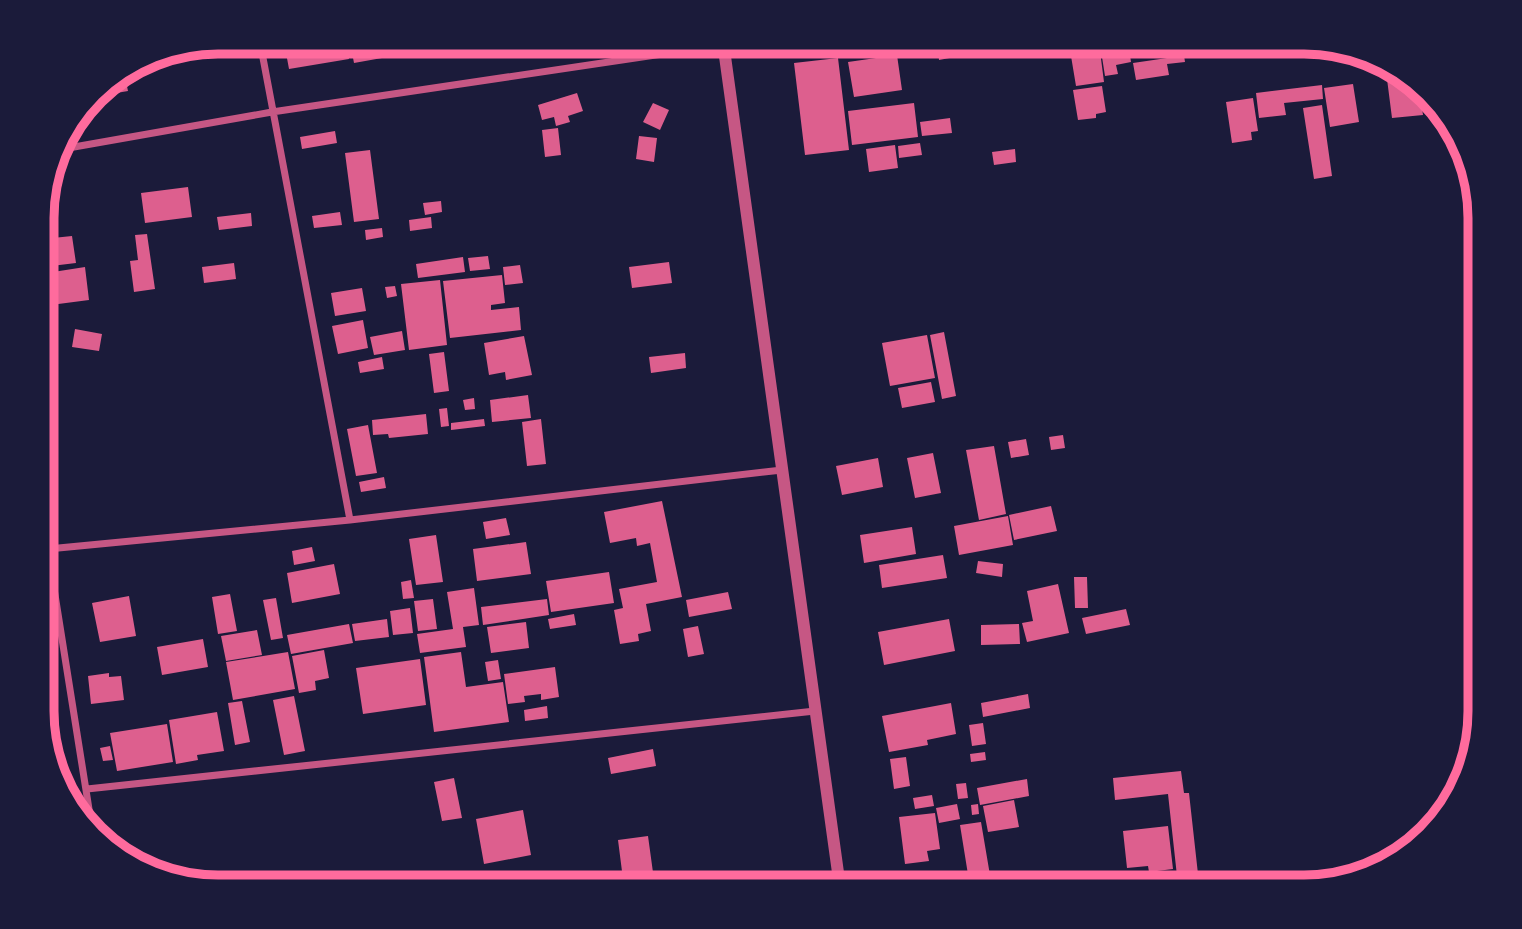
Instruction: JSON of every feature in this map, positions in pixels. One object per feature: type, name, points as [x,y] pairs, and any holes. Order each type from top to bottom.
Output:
[{"type":"street","points":[[262,55],[350,520]]},
{"type":"street","points":[[71,148],[272,112],[653,55]]},
{"type":"street","points":[[724,55],[838,874]]},
{"type":"street","points":[[54,548],[350,520],[782,470]]},
{"type":"street","points":[[54,586],[90,812]]},
{"type":"street","points":[[87,789],[815,711]]},
{"type":"building","points":[[938,54],[960,54],[960,56],[939,60]]},
{"type":"building","points":[[1100,54],[1104,82],[1076,86],[1071,56]]},
{"type":"building","points":[[1130,54],[1131,62],[1116,65],[1118,74],[1105,76],[1102,57]]},
{"type":"building","points":[[1166,54],[1184,54],[1185,62],[1167,64],[1169,75],[1136,80],[1133,63],[1167,58]]},
{"type":"building","points":[[286,55],[348,55],[349,59],[289,69]]},
{"type":"building","points":[[352,55],[381,55],[382,58],[354,63]]},
{"type":"building","points":[[897,55],[902,90],[854,97],[848,62]]},
{"type":"building","points":[[838,58],[849,150],[805,155],[794,63]]},
{"type":"building","points":[[1387,79],[1404,88],[1420,102],[1423,115],[1392,118]]},
{"type":"building","points":[[126,83],[128,91],[111,94]]},
{"type":"building","points":[[1353,84],[1359,122],[1330,127],[1324,88]]},
{"type":"building","points":[[1322,85],[1323,99],[1284,103],[1286,115],[1259,118],[1256,93]]},
{"type":"building","points":[[1102,86],[1106,112],[1096,114],[1096,118],[1078,120],[1073,90]]},
{"type":"building","points":[[577,93],[583,111],[568,116],[570,122],[556,126],[554,117],[542,120],[538,105]]},
{"type":"building","points":[[1253,98],[1258,131],[1251,132],[1252,140],[1232,143],[1226,102]]},
{"type":"building","points":[[653,103],[669,110],[660,130],[643,122]]},
{"type":"building","points":[[914,103],[918,137],[852,145],[848,111]]},
{"type":"building","points":[[1322,105],[1332,176],[1314,179],[1303,108]]},
{"type":"building","points":[[950,118],[952,133],[922,136],[920,122]]},
{"type":"building","points":[[558,128],[561,155],[545,157],[542,130]]},
{"type":"building","points":[[335,131],[337,143],[302,149],[300,137]]},
{"type":"building","points":[[639,136],[657,138],[654,162],[636,159]]},
{"type":"building","points":[[920,143],[922,155],[899,158],[898,146]]},
{"type":"building","points":[[895,145],[898,168],[869,172],[866,149]]},
{"type":"building","points":[[1015,149],[1016,162],[994,165],[992,152]]},
{"type":"building","points":[[370,150],[379,219],[354,222],[345,153]]},
{"type":"building","points":[[188,187],[192,217],[145,223],[141,193]]},
{"type":"building","points":[[441,201],[442,212],[425,215],[423,203]]},
{"type":"building","points":[[340,212],[342,225],[314,228],[312,216]]},
{"type":"building","points":[[251,213],[252,226],[219,230],[217,217]]},
{"type":"building","points":[[431,217],[432,228],[410,231],[409,220]]},
{"type":"building","points":[[382,228],[383,237],[366,240],[365,230]]},
{"type":"building","points":[[147,234],[155,289],[134,292],[130,261],[138,260],[135,235]]},
{"type":"building","points":[[72,236],[76,263],[54,266],[54,238]]},
{"type":"building","points":[[488,256],[490,269],[470,271],[468,258]]},
{"type":"building","points":[[463,257],[465,272],[418,278],[416,264]]},
{"type":"building","points":[[669,262],[672,283],[632,288],[629,267]]},
{"type":"building","points":[[234,263],[236,279],[204,283],[202,267]]},
{"type":"building","points":[[520,265],[523,283],[505,285],[503,267]]},
{"type":"building","points":[[85,267],[89,300],[54,305],[54,272]]},
{"type":"building","points":[[502,275],[505,303],[491,305],[491,310],[519,307],[521,330],[450,338],[443,281]]},
{"type":"building","points":[[440,280],[447,345],[409,350],[401,284]]},
{"type":"building","points":[[395,286],[397,296],[387,298],[385,287]]},
{"type":"building","points":[[362,288],[366,311],[335,316],[331,293]]},
{"type":"building","points":[[363,320],[368,348],[338,354],[332,326]]},
{"type":"building","points":[[75,329],[102,334],[99,351],[72,347]]},
{"type":"building","points":[[402,331],[405,350],[374,355],[370,337]]},
{"type":"building","points":[[944,332],[956,396],[942,399],[930,335]]},
{"type":"building","points":[[927,335],[935,378],[890,386],[882,343]]},
{"type":"building","points":[[524,336],[532,375],[506,380],[505,372],[489,375],[484,343]]},
{"type":"building","points":[[444,352],[449,391],[434,393],[429,354]]},
{"type":"building","points":[[685,353],[686,368],[651,373],[649,357]]},
{"type":"building","points":[[382,357],[384,369],[360,373],[358,362]]},
{"type":"building","points":[[931,382],[935,402],[902,408],[898,388]]},
{"type":"building","points":[[528,395],[531,418],[492,422],[490,400]]},
{"type":"building","points":[[474,398],[475,409],[465,410],[463,400]]},
{"type":"building","points":[[447,408],[449,426],[441,427],[439,409]]},
{"type":"building","points":[[426,414],[428,434],[389,438],[388,434],[373,435],[372,420]]},
{"type":"building","points":[[484,419],[485,426],[451,430],[451,423]]},
{"type":"building","points":[[541,419],[546,464],[527,466],[522,422]]},
{"type":"building","points":[[368,425],[377,473],[356,476],[347,429]]},
{"type":"building","points":[[1063,435],[1065,448],[1051,450],[1049,437]]},
{"type":"building","points":[[1026,439],[1029,455],[1011,458],[1008,442]]},
{"type":"building","points":[[994,446],[1006,514],[979,520],[966,450]]},
{"type":"building","points":[[933,453],[941,493],[915,498],[907,458]]},
{"type":"building","points":[[878,458],[883,487],[842,495],[836,466]]},
{"type":"building","points":[[384,477],[386,488],[361,492],[359,482]]},
{"type":"building","points":[[662,501],[682,597],[646,604],[651,631],[638,634],[639,641],[620,644],[614,610],[623,608],[619,589],[657,582],[650,543],[637,546],[636,538],[610,543],[604,512]]},
{"type":"building","points":[[1051,506],[1057,531],[1014,540],[1009,515]]},
{"type":"building","points":[[1008,516],[1013,545],[959,555],[954,526]]},
{"type":"building","points":[[506,518],[510,535],[486,539],[483,522]]},
{"type":"building","points":[[912,527],[916,554],[864,563],[860,535]]},
{"type":"building","points":[[436,535],[443,582],[416,585],[409,539]]},
{"type":"building","points":[[526,542],[531,574],[477,581],[473,549]]},
{"type":"building","points":[[312,547],[315,561],[294,565],[292,551]]},
{"type":"building","points":[[943,555],[947,578],[882,588],[879,565]]},
{"type":"building","points":[[978,561],[1003,564],[1002,577],[976,573]]},
{"type":"building","points":[[334,564],[340,594],[292,603],[287,573]]},
{"type":"building","points":[[609,572],[614,603],[551,612],[546,581]]},
{"type":"building","points":[[1074,577],[1087,577],[1088,608],[1075,608]]},
{"type":"building","points":[[411,580],[414,598],[403,599],[401,582]]},
{"type":"building","points":[[1058,584],[1069,633],[1027,642],[1022,623],[1033,621],[1027,591]]},
{"type":"building","points":[[474,588],[479,625],[463,627],[466,647],[420,653],[417,634],[453,629],[447,592]]},
{"type":"building","points":[[728,592],[732,609],[689,617],[686,600]]},
{"type":"building","points":[[230,594],[237,631],[218,634],[212,597]]},
{"type":"building","points":[[129,596],[136,636],[100,642],[92,603]]},
{"type":"building","points":[[276,598],[283,638],[271,640],[263,600]]},
{"type":"building","points":[[433,599],[437,629],[418,631],[414,601]]},
{"type":"building","points":[[547,599],[549,615],[483,625],[481,607]]},
{"type":"building","points":[[410,608],[413,633],[393,635],[390,611]]},
{"type":"building","points":[[1126,609],[1130,625],[1086,634],[1082,618]]},
{"type":"building","points":[[574,614],[576,625],[550,629],[548,619]]},
{"type":"building","points":[[387,619],[389,637],[355,641],[352,624]]},
{"type":"building","points":[[949,619],[955,651],[884,665],[878,632]]},
{"type":"building","points":[[526,622],[529,648],[491,653],[487,627]]},
{"type":"building","points":[[349,624],[353,643],[291,654],[287,635]]},
{"type":"building","points":[[1019,624],[1020,644],[981,645],[981,625]]},
{"type":"building","points":[[698,626],[704,654],[688,657],[683,629]]},
{"type":"building","points":[[257,630],[262,655],[226,661],[221,636]]},
{"type":"building","points":[[203,639],[208,667],[162,675],[157,647]]},
{"type":"building","points":[[324,650],[329,678],[315,681],[316,690],[299,693],[292,656]]},
{"type":"building","points":[[288,652],[295,689],[233,700],[226,662]]},
{"type":"building","points":[[461,652],[466,687],[503,682],[509,722],[434,732],[424,657]]},
{"type":"building","points":[[420,659],[426,705],[363,714],[356,668]]},
{"type":"building","points":[[498,660],[501,679],[488,681],[485,662]]},
{"type":"building","points":[[555,667],[559,697],[541,700],[541,694],[524,696],[525,702],[508,704],[504,674]]},
{"type":"building","points":[[109,673],[109,677],[121,676],[124,700],[91,704],[88,676]]},
{"type":"building","points":[[1028,694],[1030,708],[983,717],[981,703]]},
{"type":"building","points":[[294,696],[305,751],[284,755],[273,700]]},
{"type":"building","points":[[242,701],[250,742],[235,745],[228,703]]},
{"type":"building","points":[[951,703],[956,734],[927,740],[928,745],[889,752],[882,716]]},
{"type":"building","points":[[547,706],[548,718],[525,721],[524,710]]},
{"type":"building","points":[[217,712],[224,751],[197,755],[198,760],[176,764],[169,720]]},
{"type":"building","points":[[983,723],[986,744],[972,746],[969,725]]},
{"type":"building","points":[[167,724],[173,762],[117,771],[110,733]]},
{"type":"building","points":[[110,746],[113,760],[103,761],[100,748]]},
{"type":"building","points":[[653,749],[656,766],[611,774],[608,758]]},
{"type":"building","points":[[985,752],[986,760],[971,762],[970,754]]},
{"type":"building","points":[[906,757],[910,786],[894,789],[890,759]]},
{"type":"building","points":[[1181,771],[1184,793],[1189,793],[1198,874],[1177,874],[1168,794],[1115,800],[1113,778]]},
{"type":"building","points":[[454,778],[462,818],[442,821],[434,782]]},
{"type":"building","points":[[1027,779],[1029,796],[980,805],[977,788]]},
{"type":"building","points":[[966,783],[968,798],[958,799],[956,784]]},
{"type":"building","points":[[932,795],[934,806],[915,809],[913,798]]},
{"type":"building","points":[[1014,800],[1019,827],[988,832],[983,806]]},
{"type":"building","points":[[957,804],[960,819],[939,823],[936,808]]},
{"type":"building","points":[[978,804],[979,814],[972,815],[971,805]]},
{"type":"building","points":[[523,810],[531,855],[484,864],[476,819]]},
{"type":"building","points":[[935,813],[940,849],[927,851],[929,861],[905,864],[899,817]]},
{"type":"building","points":[[981,822],[990,874],[968,874],[960,825]]},
{"type":"building","points":[[1168,826],[1173,869],[1149,872],[1148,866],[1127,868],[1123,831]]},
{"type":"building","points":[[648,836],[653,875],[622,875],[618,840]]}]
